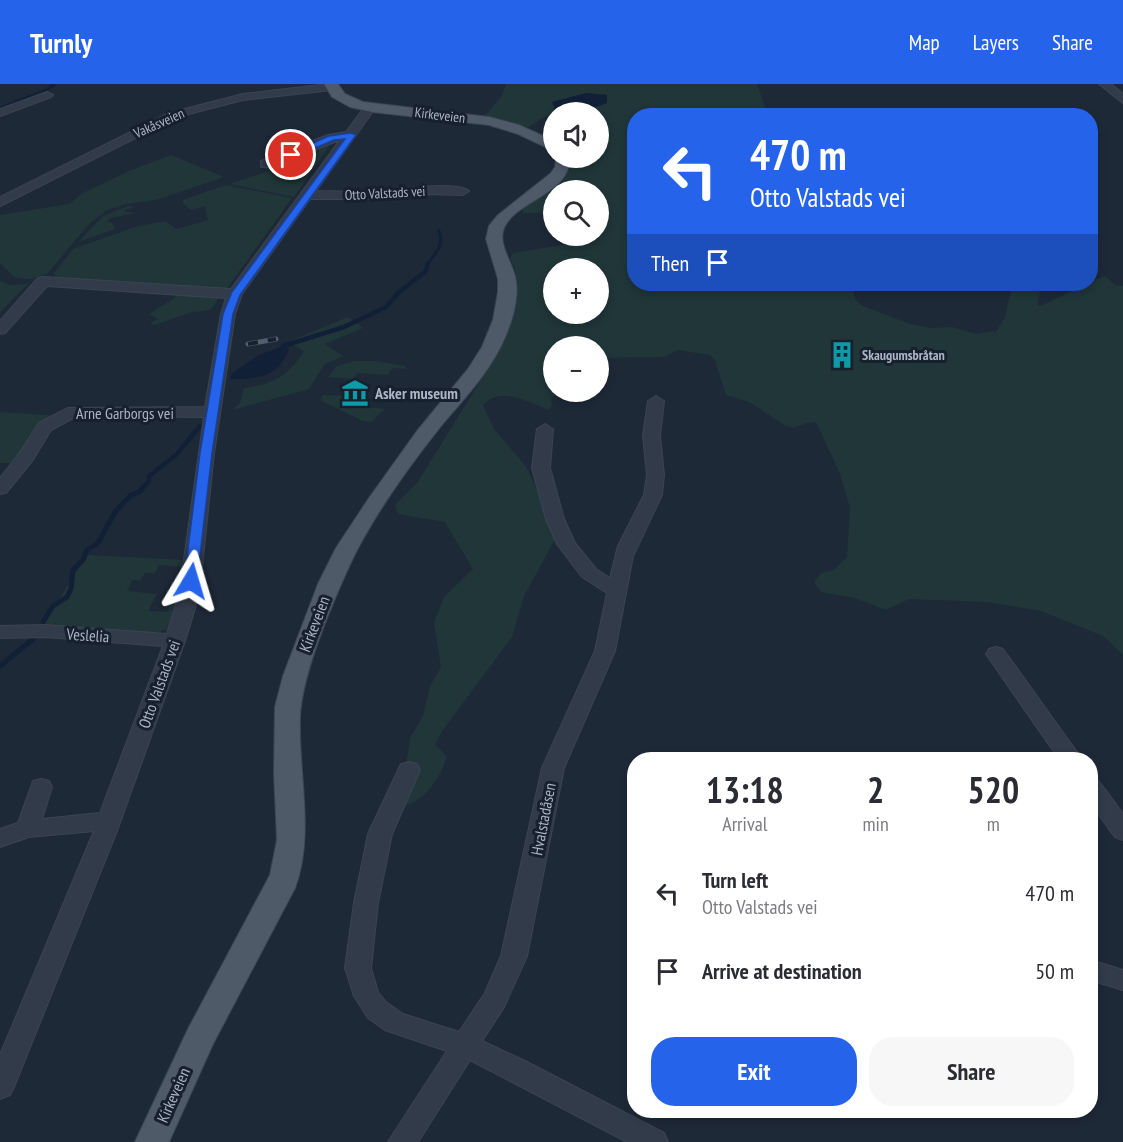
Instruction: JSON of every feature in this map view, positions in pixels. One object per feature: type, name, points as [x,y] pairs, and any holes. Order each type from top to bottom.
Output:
[{"type":"main road","name":"Kirkeveien","points":[[332,86],[340,97],[370,108],[452,115],[489,121],[530,134],[543,141]]},
{"type":"main road","name":"Kirkeveien","points":[[152,1142],[199,1039],[289,867],[293,843],[288,791],[288,700],[292,683],[326,594],[352,539],[425,435],[488,353],[498,331],[507,286],[495,237],[496,229],[514,209],[558,175],[562,168]]},
{"type":"street","points":[[1104,84],[1123,100]]},
{"type":"street","name":"Vakåsveien","points":[[0,202],[156,122],[200,106],[243,97],[332,86]]},
{"type":"street","points":[[228,88],[243,97]]},
{"type":"street","points":[[0,113],[47,95]]},
{"type":"street","name":"Otto Valstads vei","points":[[0,1087],[108,821],[175,641],[189,595],[213,412],[228,314],[235,294],[370,108]]},
{"type":"street","points":[[265,164],[332,138],[351,135]]},
{"type":"street","name":"Otto Valstads vei","points":[[307,195],[364,195],[429,190],[463,191]]},
{"type":"street","points":[[0,330],[43,281],[235,294]]},
{"type":"street","name":"Hvalstadåsen","points":[[402,1142],[495,999],[514,956],[529,892],[543,806],[553,768],[612,632],[615,590],[625,552],[650,510],[656,482],[652,436],[656,401]]},
{"type":"street","name":"Arne Garborgs vei","points":[[0,489],[26,457],[45,427],[74,411],[213,412]]},
{"type":"street","points":[[545,429],[541,468],[555,519],[567,544],[589,573],[615,590]]},
{"type":"street","name":"Veslelia","points":[[0,632],[45,631],[175,641]]},
{"type":"street","points":[[996,654],[1066,752]]},
{"type":"street","points":[[409,770],[380,834],[366,903],[358,968],[367,996],[377,1010],[394,1022],[418,1032],[466,1046],[516,1069],[654,1142]]},
{"type":"street","points":[[28,830],[41,787]]},
{"type":"street","points":[[1098,797],[1123,831]]},
{"type":"street","points":[[0,838],[28,830],[108,821]]},
{"type":"street","points":[[1098,972],[1123,980]]},
{"type":"green space","points":[[506,84],[757,84],[766,108],[627,108],[627,291],[854,291],[857,302],[863,306],[910,324],[930,328],[952,327],[976,334],[993,331],[995,333],[1005,318],[1011,291],[1040,291],[1037,305],[1041,306],[1072,291],[1098,291],[1098,278],[1105,276],[1115,285],[1123,286],[1123,655],[1103,636],[1041,611],[988,602],[909,599],[886,610],[855,598],[821,592],[814,582],[821,573],[834,570],[847,557],[850,508],[840,474],[816,422],[793,428],[786,426],[749,402],[726,395],[715,360],[710,355],[678,350],[664,357],[609,358],[609,336],[543,336],[543,402],[552,402],[552,406],[548,410],[515,397],[506,396],[490,399],[483,405],[494,429],[525,465],[555,525],[554,541],[524,596],[512,637],[442,731],[435,745],[447,756],[437,779],[421,798],[407,805],[401,800],[410,738],[423,716],[430,686],[441,667],[434,623],[444,597],[473,569],[445,522],[398,514],[395,505],[417,483],[499,351],[512,317],[517,292],[515,269],[510,258],[513,253],[556,246],[609,246],[609,180],[560,180],[571,168],[609,168],[609,102],[543,102],[543,118],[528,127],[485,116],[502,95]]},
{"type":"green space","points":[[331,143],[294,197],[229,184],[269,171],[264,167]]},
{"type":"green space","points":[[171,155],[224,177],[156,200],[127,204],[107,210],[89,224],[47,274],[30,279],[14,277],[0,263],[0,215],[69,204],[83,193],[129,171]]},
{"type":"green space","points":[[226,185],[292,198],[225,291],[56,277],[54,273],[73,249],[138,226],[165,221],[177,229],[208,220],[206,206],[191,210],[183,203],[183,200]]},
{"type":"green space","points":[[543,194],[543,213],[523,213],[523,209]]},
{"type":"green space","points":[[128,206],[134,207],[122,211],[137,213],[110,218],[107,221],[112,223],[115,229],[78,242],[103,216]]},
{"type":"green space","points":[[0,281],[11,285],[28,284],[0,312]]},
{"type":"green space","points":[[178,292],[220,296],[212,308],[206,311],[192,312],[155,325],[150,323],[158,319],[149,314],[176,297]]},
{"type":"green space","points":[[348,317],[363,328],[325,344],[343,356],[325,364],[309,389],[232,410],[240,403],[244,388],[279,378],[298,360],[304,351],[288,342]]},
{"type":"green space","points":[[355,361],[376,361],[405,366],[406,369],[393,368],[388,375],[357,373],[353,379],[328,377],[337,366]]},
{"type":"green space","points":[[323,395],[344,396],[340,404],[385,409],[371,422],[363,421],[320,400]]},
{"type":"green space","points":[[0,412],[59,416],[20,463],[0,463]]},
{"type":"green space","points":[[87,555],[186,560],[185,567],[159,565],[155,573],[145,573],[141,580],[132,580],[127,591],[157,594],[148,611],[167,612],[172,601],[178,601],[170,628],[154,634],[42,627]]},
{"type":"water","points":[[586,93],[607,95],[607,102],[552,102]]},
{"type":"water","points":[[283,346],[289,349],[285,358],[273,371],[249,379],[230,379],[231,374],[259,355]]},
{"type":"waterway","points":[[0,108],[44,91],[55,84]]},
{"type":"waterway","points":[[428,264],[440,245],[439,231]]},
{"type":"waterway","points":[[283,346],[344,327],[386,307],[399,292],[426,271],[428,264]]},
{"type":"waterway","points":[[139,492],[149,481],[149,476],[177,454],[200,426]]},
{"type":"waterway","points":[[43,622],[53,606],[67,597],[71,589],[73,570],[83,560],[87,550],[98,543],[115,512],[131,495],[139,492]]},
{"type":"waterway","points":[[0,666],[33,639]]},
{"type":"railway","points":[[248,344],[276,339]]},
{"type":"place","name":"Skaugumsbråtan","points":[[842,355]]},
{"type":"place","name":"Asker museum","points":[[355,393]]},
{"type":"route","points":[[191,581],[206,453],[228,314],[235,294],[351,135],[332,138],[291,155]]}]
